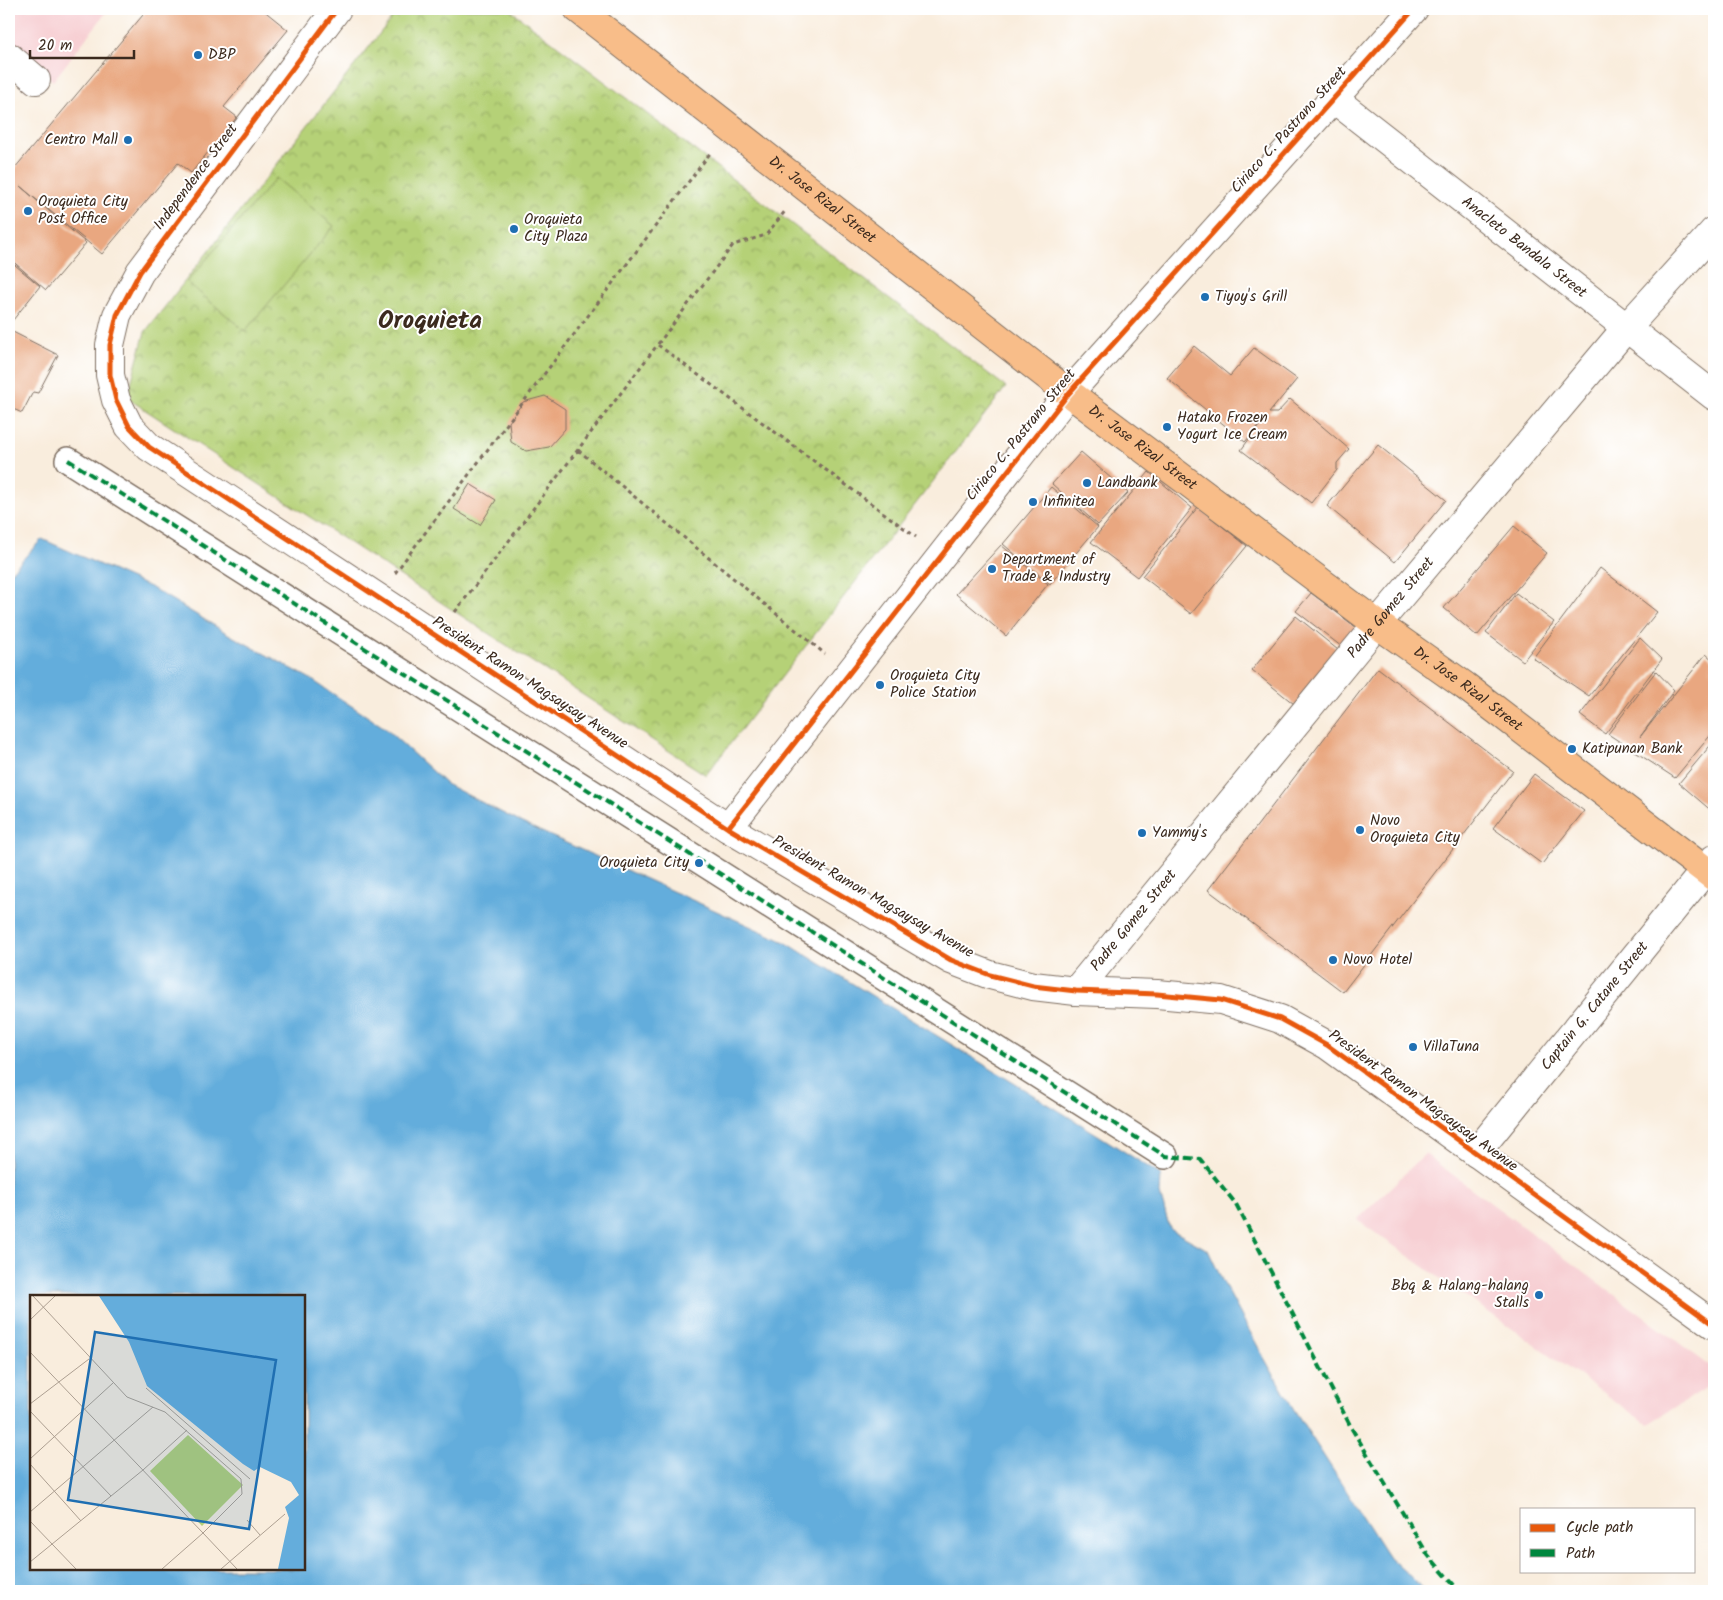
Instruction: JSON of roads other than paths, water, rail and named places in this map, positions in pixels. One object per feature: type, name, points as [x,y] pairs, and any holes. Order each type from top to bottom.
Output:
[{"type":"highway","name":"Dr. Jose Rizal Street","points":[[578,9],[1069,393],[1377,624],[1465,686],[1711,869]]},
{"type":"street","name":"Independence Street","points":[[110,375],[110,345],[117,315],[140,272],[337,9]]},
{"type":"street","name":"Ciriaco C. Pastrano Street","points":[[728,828],[1069,393],[1414,9]]},
{"type":"street","points":[[9,57],[36,80]]},
{"type":"street","name":"Anacleto Bandala Street","points":[[1334,99],[1714,396]]},
{"type":"street","name":"Padre Gomez Street","points":[[1076,991],[1377,624],[1627,327],[1714,231]]},
{"type":"street","name":"President Ramon Magsaysay Avenue","points":[[110,375],[116,400],[129,426],[149,447],[728,828],[951,960],[990,976],[1033,986],[1076,991],[1157,994],[1220,1000],[1280,1019],[1327,1045],[1714,1325]]},
{"type":"street","points":[[68,460],[1164,1156]]},
{"type":"street","name":"Captain G. Catane Street","points":[[1476,1153],[1711,869]]},
{"type":"water","points":[[42,539],[152,588],[230,635],[309,678],[385,728],[446,784],[522,823],[785,942],[1161,1175],[1160,1194],[1170,1229],[1208,1250],[1222,1280],[1293,1408],[1389,1557],[1426,1591],[9,1591],[9,574]]},
{"type":"place","name":"DBP","points":[[198,55]]},
{"type":"place","name":"Centro Mall","points":[[128,140]]},
{"type":"place","name":"Oroquieta City Post Office","points":[[28,211]]},
{"type":"place","name":"Oroquieta City Plaza","points":[[514,229]]},
{"type":"place","name":"Tiyoy's Grill","points":[[1205,297]]},
{"type":"place","name":"Hatako Frozen Yogurt Ice Cream","points":[[1167,427]]},
{"type":"place","name":"Landbank","points":[[1087,483]]},
{"type":"place","name":"Infinitea","points":[[1033,502]]},
{"type":"place","name":"Department of Trade & Industry","points":[[992,569]]},
{"type":"place","name":"Oroquieta City Police Station","points":[[880,685]]},
{"type":"place","name":"Katipunan Bank","points":[[1572,749]]},
{"type":"place","name":"Novo Oroquieta City","points":[[1360,830]]},
{"type":"place","name":"Yammy's","points":[[1142,833]]},
{"type":"place","name":"Oroquieta City","points":[[699,863]]},
{"type":"place","name":"Novo Hotel","points":[[1333,960]]},
{"type":"place","name":"VillaTuna","points":[[1413,1047]]},
{"type":"place","name":"Bbq & Halang-halang Stalls","points":[[1539,1295]]},
{"type":"district","name":"Oroquieta","points":[[430,321]]}]
